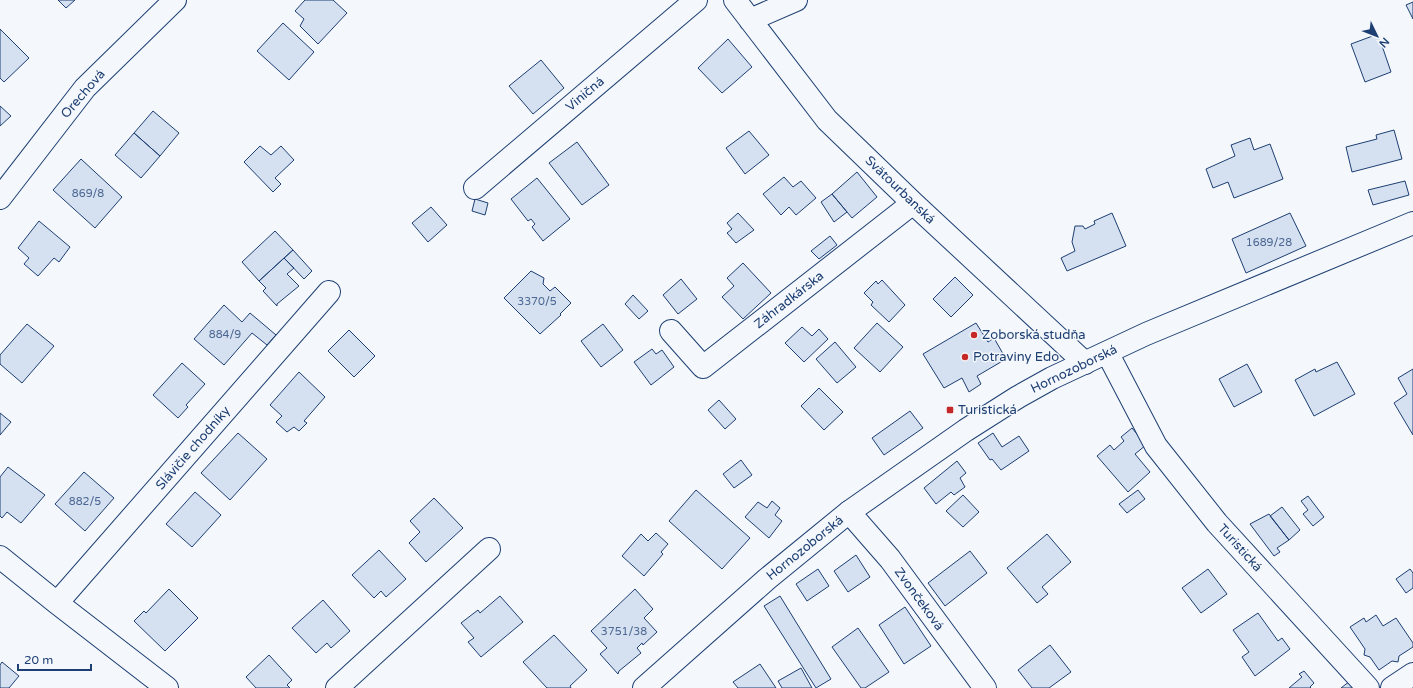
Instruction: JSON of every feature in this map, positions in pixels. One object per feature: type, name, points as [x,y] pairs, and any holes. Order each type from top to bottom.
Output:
[{"type":"street","name":"Orechová","points":[[0,198],[85,88],[175,0]]},
{"type":"street","name":"Viničná","points":[[475,188],[696,0]]},
{"type":"street","name":"Svätourbanská","points":[[735,0],[827,120],[913,203],[1085,363]]},
{"type":"street","points":[[750,20],[796,0]]},
{"type":"street","name":"Záhradkárska","points":[[671,331],[703,367],[913,203]]},
{"type":"street","name":"Hornozoborská","points":[[644,688],[767,578],[849,512],[972,426],[1018,397],[1052,378],[1108,354],[1146,334],[1413,223]]},
{"type":"street","name":"Slávičie chodníky","points":[[57,603],[329,292]]},
{"type":"street","name":"Turistická","points":[[1108,354],[1156,446],[1217,523],[1368,688]]},
{"type":"street","name":"Zvončeková","points":[[849,512],[890,560],[985,688]]},
{"type":"street","points":[[337,688],[489,549]]},
{"type":"street","points":[[0,557],[167,688]]},
{"type":"street","points":[[1392,688],[1413,674]]},
{"type":"building","points":[[58,0],[75,0],[66,8]]},
{"type":"building","points":[[305,0],[333,0],[347,13],[318,44],[300,26],[304,19],[295,11]]},
{"type":"building","points":[[1413,2],[1413,19],[1406,5]]},
{"type":"building","points":[[283,23],[314,52],[289,80],[257,51]]},
{"type":"building","points":[[0,29],[29,58],[4,82],[0,78]]},
{"type":"building","points":[[1378,34],[1391,72],[1365,82],[1351,44]]},
{"type":"building","points":[[728,39],[752,67],[722,93],[698,68]]},
{"type":"building","points":[[541,60],[564,88],[533,114],[509,86]]},
{"type":"building","points":[[0,106],[11,116],[0,126]]},
{"type":"building","points":[[153,111],[179,133],[160,156],[134,133]]},
{"type":"building","points":[[1394,130],[1402,159],[1352,172],[1346,147],[1377,139],[1376,135]]},
{"type":"building","points":[[749,131],[769,155],[745,174],[726,148]]},
{"type":"building","points":[[134,133],[160,156],[141,178],[115,155]]},
{"type":"building","points":[[1250,138],[1254,150],[1270,144],[1283,179],[1234,198],[1228,182],[1213,188],[1206,169],[1235,156],[1231,145]]},
{"type":"building","points":[[577,142],[609,185],[582,205],[549,163]]},
{"type":"building","points":[[260,146],[271,155],[281,146],[294,160],[275,178],[281,184],[273,192],[244,162]]},
{"type":"building","points":[[81,159],[122,197],[95,228],[53,190]]},
{"type":"building","points":[[857,172],[877,197],[852,218],[832,194]]},
{"type":"building","points":[[784,177],[793,187],[801,181],[816,198],[796,215],[789,207],[781,215],[763,194]]},
{"type":"building","points":[[537,178],[570,219],[543,241],[532,227],[535,224],[531,219],[528,221],[511,199]]},
{"type":"building","points":[[1405,181],[1409,195],[1373,205],[1368,190]]},
{"type":"building","points":[[832,194],[847,212],[834,222],[821,202]]},
{"type":"building","points":[[475,199],[488,203],[485,215],[472,211]]},
{"type":"building","points":[[431,207],[447,225],[428,242],[412,223]]},
{"type":"building","points":[[738,213],[754,230],[736,243],[727,233],[732,229],[727,223]]},
{"type":"building","points":[[1112,213],[1126,246],[1067,271],[1061,258],[1075,251],[1072,242],[1075,226],[1083,226],[1085,229],[1095,224],[1094,221]]},
{"type":"building","points":[[1290,213],[1306,246],[1246,273],[1232,239]]},
{"type":"building","points":[[39,221],[70,247],[59,262],[54,258],[38,276],[24,264],[29,258],[18,248]]},
{"type":"building","points":[[275,231],[293,250],[259,281],[242,262]]},
{"type":"building","points":[[830,236],[837,245],[819,259],[811,251]]},
{"type":"building","points":[[293,250],[312,271],[304,279],[284,258]]},
{"type":"building","points":[[284,258],[294,268],[287,274],[299,286],[277,304],[277,306],[263,291],[266,288],[259,281]]},
{"type":"building","points":[[743,263],[771,293],[743,319],[722,297],[734,286],[727,278]]},
{"type":"building","points":[[531,271],[544,278],[543,284],[550,291],[555,287],[571,303],[560,314],[561,315],[540,334],[504,298]]},
{"type":"building","points":[[955,277],[973,295],[951,317],[933,299]]},
{"type":"building","points":[[681,279],[697,299],[678,314],[663,295]]},
{"type":"building","points":[[882,280],[905,305],[889,322],[871,305],[873,302],[864,293],[876,281],[878,284]]},
{"type":"building","points":[[633,295],[648,311],[639,319],[625,304]]},
{"type":"building","points":[[224,305],[242,322],[250,313],[276,335],[267,345],[252,333],[224,365],[194,339]]},
{"type":"building","points":[[877,323],[903,347],[880,372],[854,348]]},
{"type":"building","name":"Potraviny Edo","points":[[976,323],[988,342],[994,338],[1006,359],[977,376],[981,384],[969,392],[962,378],[944,388],[923,354]]},
{"type":"building","points":[[27,324],[54,346],[22,383],[0,364],[0,355]]},
{"type":"building","points":[[603,324],[623,350],[601,367],[581,341]]},
{"type":"building","points":[[802,327],[812,336],[819,329],[828,339],[804,362],[785,343]]},
{"type":"building","points":[[349,330],[375,356],[354,377],[328,351]]},
{"type":"building","points":[[835,342],[856,367],[837,383],[816,359]]},
{"type":"building","points":[[652,349],[656,354],[662,350],[674,367],[651,385],[634,362]]},
{"type":"building","points":[[1337,362],[1355,394],[1314,416],[1295,380],[1315,369],[1316,372]]},
{"type":"building","points":[[182,363],[205,384],[186,405],[188,407],[178,418],[153,395]]},
{"type":"building","points":[[1247,364],[1262,392],[1234,407],[1219,379]]},
{"type":"building","points":[[1413,369],[1413,435],[1394,403],[1407,394],[1398,378]]},
{"type":"building","points":[[299,372],[325,397],[304,421],[307,423],[299,431],[294,427],[287,432],[276,422],[282,416],[270,405]]},
{"type":"building","points":[[819,388],[843,412],[824,430],[801,406]]},
{"type":"building","points":[[719,400],[736,419],[725,429],[708,410]]},
{"type":"building","points":[[910,411],[923,428],[884,455],[872,438]]},
{"type":"building","points":[[0,413],[11,422],[0,435]]},
{"type":"building","points":[[1132,428],[1146,445],[1135,454],[1150,472],[1128,492],[1097,456],[1110,445],[1114,450],[1124,441],[1121,437]]},
{"type":"building","points":[[238,433],[267,459],[230,500],[201,473]]},
{"type":"building","points":[[993,433],[1002,447],[1019,436],[1029,451],[1001,470],[992,459],[990,460],[978,443]]},
{"type":"building","points":[[741,460],[752,475],[734,488],[723,474]]},
{"type":"building","points":[[957,461],[966,473],[960,478],[965,487],[954,495],[951,492],[936,504],[924,488]]},
{"type":"building","points":[[8,467],[45,495],[21,523],[7,512],[2,518],[0,516],[0,477]]},
{"type":"building","points":[[84,472],[114,498],[85,531],[55,504]]},
{"type":"building","points":[[696,490],[750,538],[722,569],[669,521]]},
{"type":"building","points":[[1138,490],[1145,499],[1127,513],[1119,504]]},
{"type":"building","points":[[195,492],[221,515],[192,547],[166,524]]},
{"type":"building","points":[[963,495],[979,512],[963,527],[946,511]]},
{"type":"building","points":[[1308,496],[1324,517],[1313,526],[1303,514],[1308,510],[1301,501]]},
{"type":"building","points":[[434,498],[463,528],[426,562],[409,543],[420,532],[410,521]]},
{"type":"building","points":[[772,501],[780,508],[775,515],[782,521],[769,538],[745,517],[758,502],[767,508]]},
{"type":"building","points":[[1282,507],[1300,530],[1289,540],[1270,516]]},
{"type":"building","points":[[1269,514],[1289,540],[1277,548],[1280,552],[1274,556],[1250,524]]},
{"type":"building","points":[[656,533],[668,544],[661,552],[663,554],[644,576],[622,556],[641,534],[648,541]]},
{"type":"building","points":[[1047,534],[1071,562],[1042,587],[1048,594],[1037,603],[1007,568]]},
{"type":"building","points":[[379,550],[406,579],[386,597],[381,591],[374,598],[352,575]]},
{"type":"building","points":[[970,551],[987,573],[945,606],[928,583]]},
{"type":"building","points":[[856,555],[870,577],[848,592],[834,571]]},
{"type":"building","points":[[818,569],[829,586],[807,601],[796,584]]},
{"type":"building","points":[[1208,569],[1227,594],[1201,613],[1182,588]]},
{"type":"building","points":[[1410,569],[1413,573],[1413,588],[1406,593],[1396,579]]},
{"type":"building","points":[[169,589],[198,618],[165,651],[134,621],[144,611],[146,613]]},
{"type":"building","points":[[635,589],[653,609],[644,618],[657,632],[643,645],[642,643],[637,648],[641,653],[619,671],[618,674],[600,654],[607,648],[591,631]]},
{"type":"building","points":[[500,596],[523,622],[481,657],[468,642],[474,638],[461,623],[478,610],[480,613]]},
{"type":"building","points":[[780,596],[831,679],[816,688],[764,606]]},
{"type":"building","points":[[323,600],[350,631],[331,648],[327,643],[316,653],[292,628]]},
{"type":"building","points":[[905,607],[931,646],[904,664],[879,625]]},
{"type":"building","points":[[1258,613],[1278,641],[1282,638],[1290,649],[1255,676],[1242,657],[1249,652],[1233,630]]},
{"type":"building","points":[[1376,615],[1383,626],[1396,618],[1413,643],[1413,647],[1399,656],[1398,662],[1392,661],[1379,670],[1370,657],[1364,655],[1365,649],[1350,627],[1364,618],[1366,622]]},
{"type":"building","points":[[858,628],[889,672],[865,688],[861,688],[832,647]]},
{"type":"building","points":[[554,635],[587,670],[570,686],[571,688],[547,688],[523,662]]},
{"type":"building","points":[[1050,645],[1071,672],[1049,688],[1032,688],[1018,670]]},
{"type":"building","points":[[269,655],[292,680],[287,685],[290,688],[256,688],[246,677]]},
{"type":"building","points":[[2,662],[19,676],[9,688],[0,688],[0,665]]},
{"type":"building","points":[[760,664],[776,688],[738,688],[733,682]]},
{"type":"building","points":[[801,668],[812,688],[782,688],[778,681]]},
{"type":"building","points":[[1304,671],[1314,683],[1310,687],[1311,688],[1289,688],[1302,677],[1299,674]]},
{"type":"building","points":[[1350,681],[1356,688],[1341,688]]},
{"type":"place","name":"Zoborská studňa","points":[[974,335]]},
{"type":"place","name":"Potraviny Edo","points":[[965,357]]},
{"type":"place","name":"Turistická","points":[[950,410]]}]
